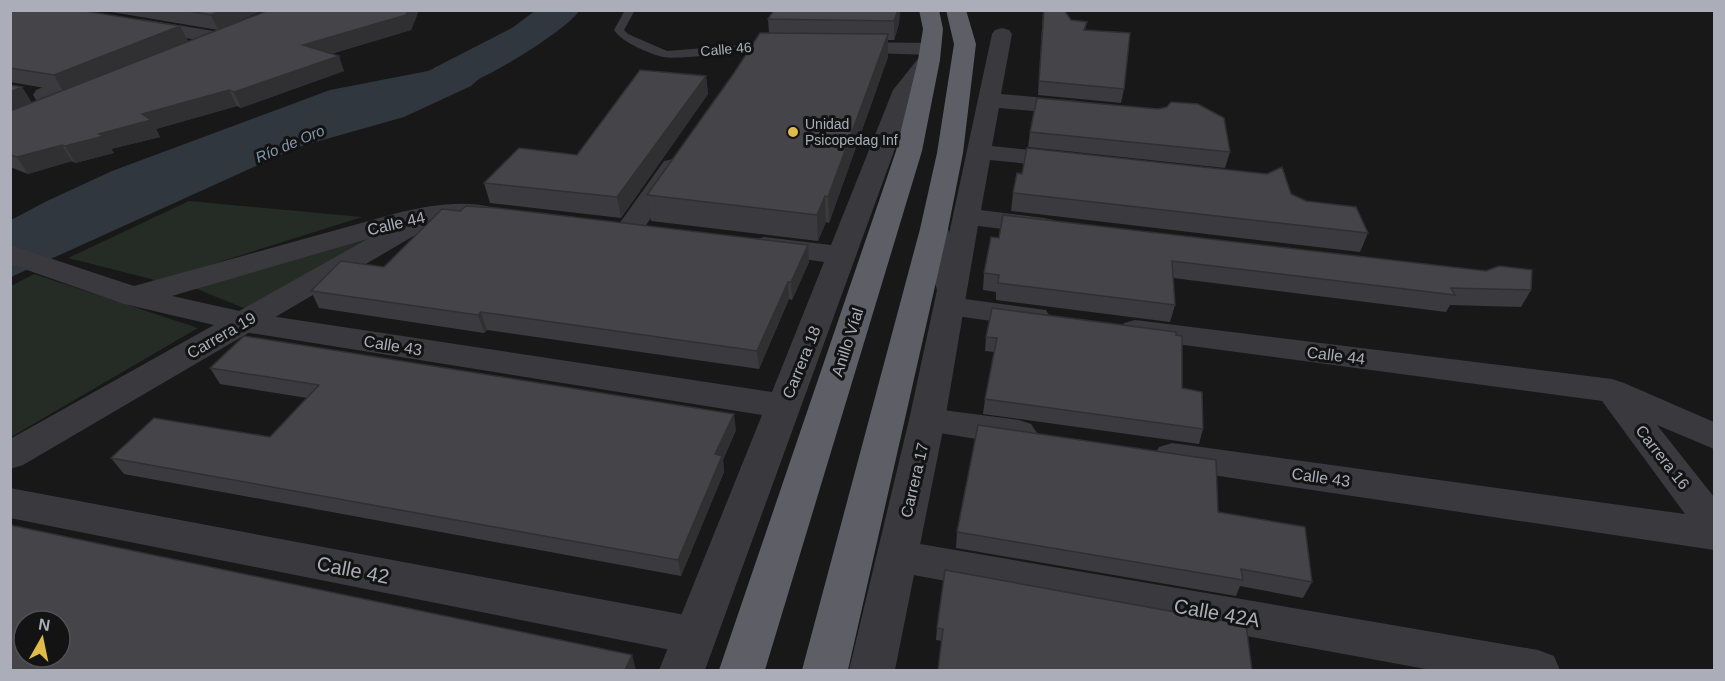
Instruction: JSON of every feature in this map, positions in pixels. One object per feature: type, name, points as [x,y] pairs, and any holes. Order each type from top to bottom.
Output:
[{"type":"highway","name":"Anillo Víal","points":[[742,670],[909,151],[930,55],[933,29],[929,10]]},
{"type":"highway","points":[[825,670],[951,223],[950,153],[965,44],[956,10]]},
{"type":"street","points":[[124,23],[181,32],[229,35],[179,53]]},
{"type":"street","points":[[150,46],[181,32]]},
{"type":"street","name":"Carrera 17","points":[[872,670],[927,420],[951,298],[951,223],[980,152],[1002,34]]},
{"type":"street","points":[[830,48],[930,55]]},
{"type":"street","name":"Carrera 18","points":[[689,653],[905,90],[930,55]]},
{"type":"street","points":[[21,92],[46,102],[112,72]]},
{"type":"street","points":[[990,100],[1096,110]]},
{"type":"street","points":[[618,228],[688,143]]},
{"type":"street","points":[[980,152],[1085,163]]},
{"type":"street","name":"Calle 44","points":[[135,297],[401,220],[432,214],[462,212],[502,214]]},
{"type":"street","name":"Carrera 19","points":[[10,456],[432,214]]},
{"type":"street","points":[[951,223],[1074,229]]},
{"type":"street","points":[[618,228],[665,234]]},
{"type":"street","points":[[736,242],[843,255]]},
{"type":"street","name":"Calle 43","points":[[10,254],[135,297],[244,322],[783,406]]},
{"type":"street","points":[[951,298],[1068,321]]},
{"type":"street","name":"Calle 44","points":[[1103,326],[1612,391],[1714,436]]},
{"type":"street","name":"Carrera 16","points":[[1612,391],[1714,524]]},
{"type":"street","points":[[927,420],[1056,439]]},
{"type":"street","name":"Calle 43","points":[[1139,451],[1714,534]]},
{"type":"street","name":"Calle 42","points":[[10,503],[689,653]]},
{"type":"street","name":"Calle 42A","points":[[897,556],[1538,670]]},
{"type":"lane","name":"Calle 46","points":[[630,10],[619,30],[624,36],[666,54],[757,54]]},
{"type":"shaded area","points":[[189,201],[362,217],[159,281],[68,258]]},
{"type":"shaded area","points":[[389,230],[251,311],[187,285]]},
{"type":"shaded area","points":[[34,274],[198,328],[11,437],[11,286]]},
{"type":"water","points":[[536,11],[555,11],[471,86],[404,117],[298,147],[11,277],[11,220],[47,201],[112,171],[330,90],[428,71],[513,33]]},
{"type":"building","points":[[10,10],[78,10],[180,26],[54,75],[10,68]]},
{"type":"building","points":[[182,10],[223,10],[211,15]]},
{"type":"building","points":[[269,10],[408,10],[406,15],[303,45],[339,56],[234,92],[229,90],[142,114],[151,120],[99,134],[104,136],[17,157],[10,155],[10,111]]},
{"type":"building","points":[[774,10],[898,10],[894,21],[768,19]]},
{"type":"building","points":[[1044,10],[1064,10],[1071,20],[1087,22],[1084,30],[1130,33],[1124,89],[1039,81]]},
{"type":"building","points":[[760,33],[888,34],[828,197],[825,196],[817,215],[647,195],[734,73]]},
{"type":"building","points":[[640,70],[706,76],[617,197],[484,183],[519,148],[577,155]]},
{"type":"building","points":[[10,85],[22,87],[10,92]]},
{"type":"building","points":[[1037,98],[1158,109],[1167,107],[1171,102],[1198,104],[1224,118],[1230,152],[1030,132]]},
{"type":"building","points":[[1027,148],[1267,174],[1282,167],[1291,194],[1306,201],[1356,207],[1368,233],[1013,193],[1017,173],[1022,174]]},
{"type":"building","points":[[466,206],[808,245],[791,282],[788,282],[757,351],[481,312],[478,315],[311,291],[341,261],[384,267],[442,209],[460,211]]},
{"type":"building","points":[[1003,215],[1486,271],[1499,266],[1532,270],[1531,290],[1451,288],[1455,295],[1172,261],[1175,305],[998,283],[999,275],[984,273],[991,237],[999,238]]},
{"type":"building","points":[[992,308],[1176,332],[1176,335],[1182,336],[1182,388],[1202,392],[1203,429],[985,399],[997,338],[986,337]]},
{"type":"building","points":[[244,336],[734,414],[715,454],[722,456],[678,560],[111,458],[154,418],[270,437],[319,385],[210,368]]},
{"type":"building","points":[[978,425],[1216,460],[1218,512],[1305,527],[1312,582],[1241,569],[1243,580],[957,532]]},
{"type":"building","points":[[10,525],[632,655],[625,670],[10,670]]},
{"type":"building","points":[[945,570],[1246,625],[1252,670],[938,670],[943,629],[937,628]]},
{"type":"waterway","name":"Río de Oro","points":[[449,77],[526,36],[561,10]]},
{"type":"place","name":"Unidad Psicopedag Inf","points":[[793,132]]}]
